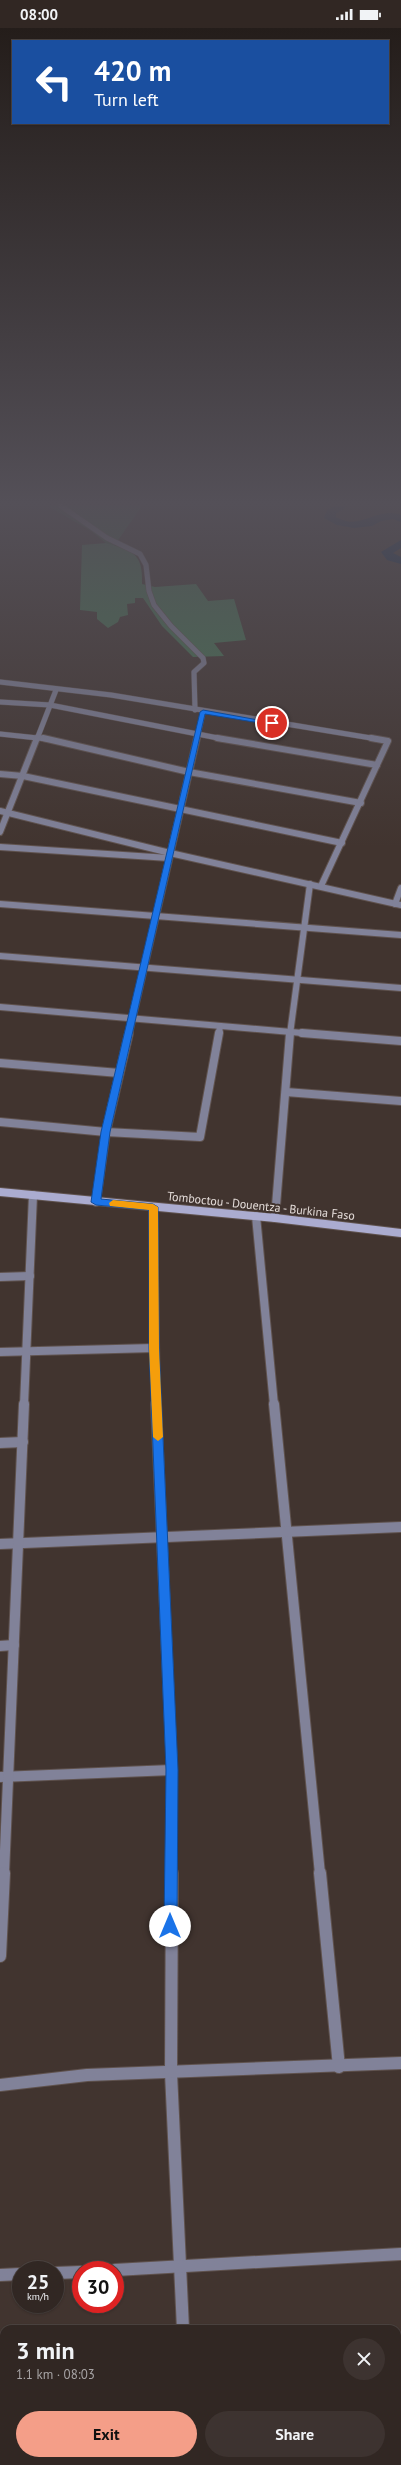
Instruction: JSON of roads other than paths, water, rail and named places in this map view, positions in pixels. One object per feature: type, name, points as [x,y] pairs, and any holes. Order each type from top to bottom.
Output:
[{"type":"main road","name":"Tomboctou - Douentza - Burkina Faso","points":[[0,1192],[256,1216],[401,1233]]},
{"type":"street","points":[[166,620],[202,658],[204,663],[194,672],[194,710]]},
{"type":"street","points":[[0,682],[56,690],[111,694],[203,712],[388,741],[321,886]]},
{"type":"street","points":[[0,832],[56,690]]},
{"type":"street","points":[[0,702],[50,705],[197,734],[378,765]]},
{"type":"street","points":[[96,1202],[106,1132],[203,712]]},
{"type":"street","points":[[0,734],[37,737],[189,772],[361,802]]},
{"type":"street","points":[[0,774],[23,776],[342,843]]},
{"type":"street","points":[[0,811],[8,811],[170,856],[321,886],[398,904],[401,888]]},
{"type":"street","points":[[0,847],[170,856]]},
{"type":"street","points":[[275,1218],[296,980],[302,926],[310,884]]},
{"type":"street","points":[[0,904],[302,926],[401,935]]},
{"type":"street","points":[[0,956],[401,988]]},
{"type":"street","points":[[0,1007],[401,1041]]},
{"type":"street","points":[[0,1122],[106,1132],[200,1137],[220,1026]]},
{"type":"street","points":[[0,1063],[120,1073]]},
{"type":"street","points":[[286,1092],[401,1101]]},
{"type":"street","points":[[0,1956],[4,1777],[14,1645],[34,1195]]},
{"type":"street","points":[[153,1207],[154,1348],[172,1770],[171,2074],[182,2268],[183,2325]]},
{"type":"street","points":[[256,1216],[339,2067]]},
{"type":"street","points":[[0,1277],[30,1276]]},
{"type":"street","points":[[0,1352],[154,1348]]},
{"type":"street","points":[[0,1443],[23,1442]]},
{"type":"street","points":[[0,1544],[401,1527]]},
{"type":"street","points":[[0,1646],[14,1645]]},
{"type":"street","points":[[4,1777],[172,1770]]},
{"type":"street","points":[[0,2085],[87,2075],[171,2074],[401,2063]]},
{"type":"street","points":[[124,2270],[182,2268],[401,2254]]},
{"type":"street","points":[[0,2275],[12,2274]]}]
